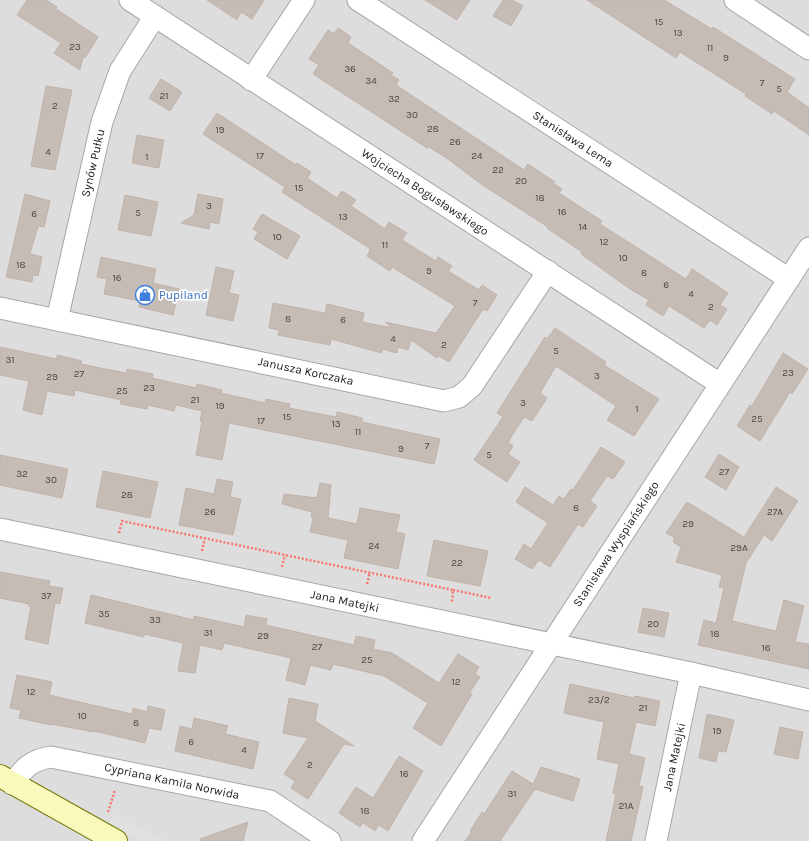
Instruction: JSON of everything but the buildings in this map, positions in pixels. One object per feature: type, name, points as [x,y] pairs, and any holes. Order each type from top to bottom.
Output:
[{"type":"street","name":"Wojciecha Bogusławskiego","points":[[130,0],[720,384]]},
{"type":"street","points":[[251,80],[304,0]]},
{"type":"street","name":"Stanisława Lema","points":[[358,0],[789,279]]},
{"type":"street","points":[[735,0],[809,49]]},
{"type":"street","name":"Synów Pułku","points":[[57,320],[102,122],[120,71],[155,16]]},
{"type":"street","name":"Stanisława Wyspiańskiego","points":[[423,841],[809,248]]},
{"type":"street","name":"Janusza Korczaka","points":[[0,308],[444,401],[459,397],[472,386],[548,271]]},
{"type":"street","name":"Jana Matejki","points":[[0,529],[691,673],[809,700]]},
{"type":"street","name":"Jana Matejki","points":[[656,841],[691,673]]},
{"type":"street","name":"Cypriana Kamila Norwida","points":[[6,780],[38,759],[51,757],[270,802],[330,841]]},
{"type":"street","points":[[6,780],[116,841]]},
{"type":"path","points":[[119,533],[122,521],[370,571],[492,598]]},
{"type":"path","points":[[366,586],[370,571]]},
{"type":"path","points":[[452,604],[453,590]]},
{"type":"path","points":[[108,813],[117,782]]},
{"type":"shaded area","points":[[0,0],[809,0],[809,841],[0,841]]},
{"type":"shaded area","points":[[115,813],[168,841],[139,841],[109,825]]},
{"type":"place","name":"Pupiland","points":[[145,295]]}]
